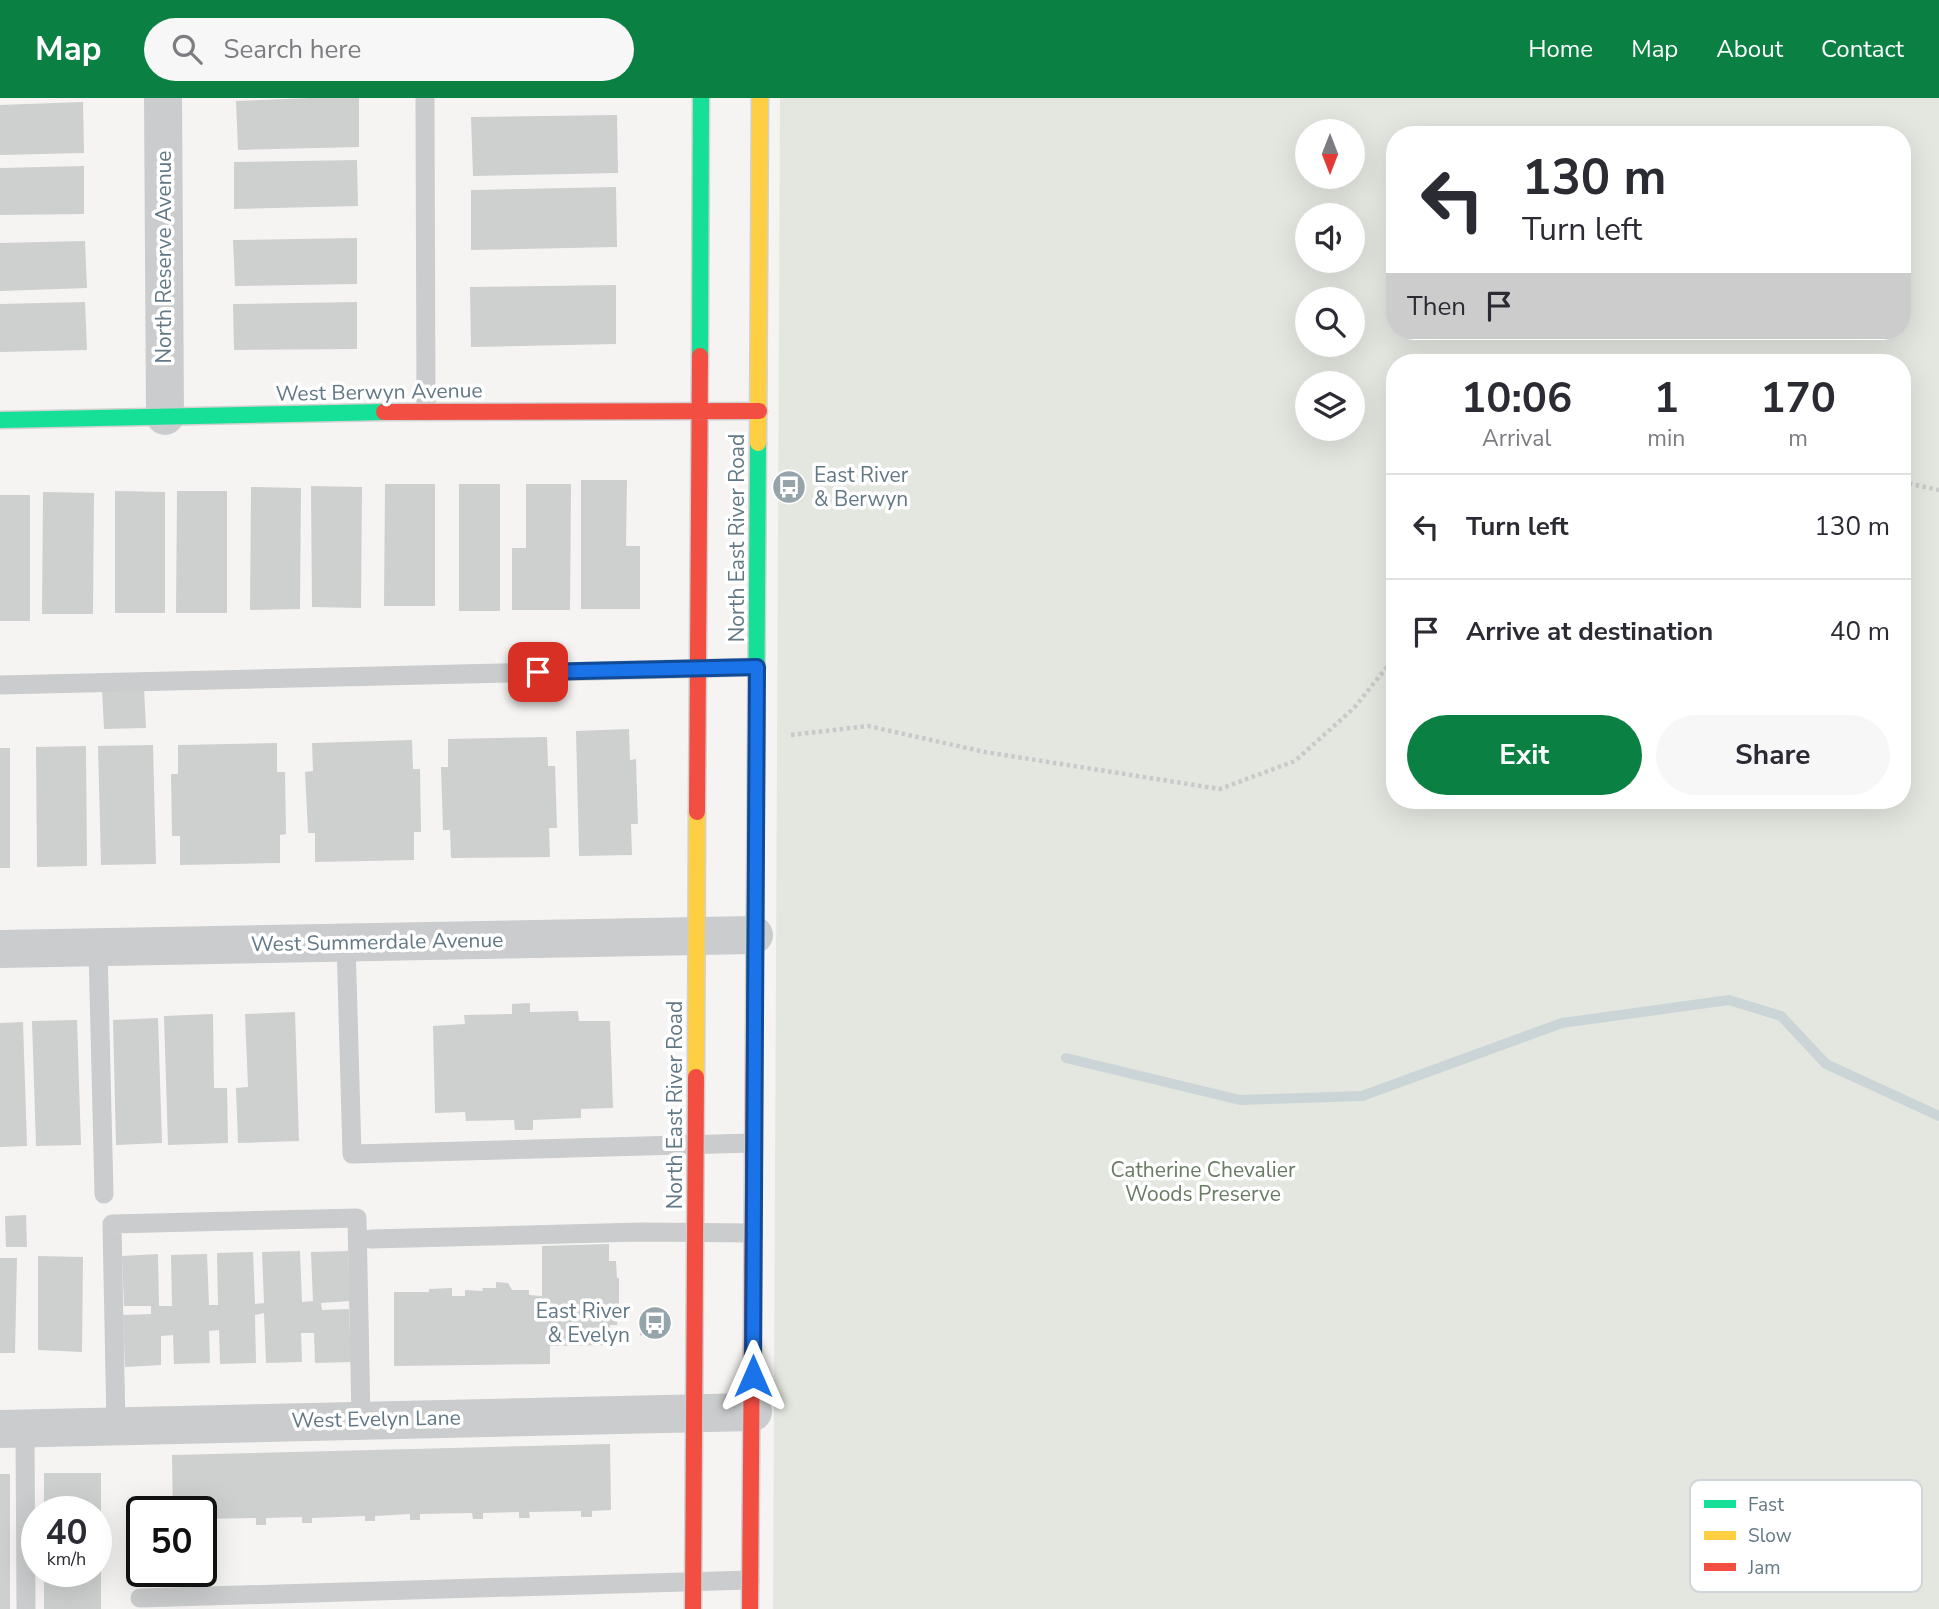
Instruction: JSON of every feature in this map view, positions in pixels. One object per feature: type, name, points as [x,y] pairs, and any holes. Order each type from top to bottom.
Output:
[{"type":"main road","name":"North East River Road","points":[[693,1609],[701,98]]},
{"type":"main road","name":"North East River Road","points":[[750,1609],[760,98]]},
{"type":"main road","name":"West Berwyn Avenue","points":[[0,420],[426,411],[759,411]]},
{"type":"street","name":"North Reserve Avenue","points":[[163,98],[165,416]]},
{"type":"street","name":"West Summerdale Avenue","points":[[0,949],[754,935]]},
{"type":"street","name":"West Evelyn Lane","points":[[13,1428],[753,1412]]},
{"type":"lane","points":[[425,98],[426,411]]},
{"type":"lane","points":[[0,685],[757,667]]},
{"type":"lane","points":[[346,942],[352,1154],[753,1143]]},
{"type":"lane","points":[[98,947],[104,1194]]},
{"type":"lane","points":[[116,1426],[111,1224],[357,1219],[361,1420]]},
{"type":"lane","points":[[371,1239],[753,1233]]},
{"type":"lane","points":[[13,1428],[26,1609]]},
{"type":"lane","points":[[139,1598],[750,1580]]},
{"type":"path","points":[[1911,484],[1939,490]]},
{"type":"path","points":[[789,735],[868,726],[985,752],[1220,789],[1295,761],[1354,708],[1386,668]]},
{"type":"green space","name":"Catherine Chevalier Woods Preserve","points":[[780,98],[1939,98],[1939,1609],[773,1609]]},
{"type":"building","points":[[359,98],[359,147],[238,150],[236,101]]},
{"type":"building","points":[[83,102],[84,153],[0,155],[0,105]]},
{"type":"building","points":[[617,115],[618,173],[473,176],[471,117]]},
{"type":"building","points":[[357,160],[358,206],[234,209],[234,162]]},
{"type":"building","points":[[84,166],[84,214],[0,215],[0,168]]},
{"type":"building","points":[[616,187],[617,247],[471,250],[471,190]]},
{"type":"building","points":[[357,238],[357,284],[235,286],[233,240]]},
{"type":"building","points":[[85,241],[87,288],[0,291],[0,243]]},
{"type":"building","points":[[616,285],[616,344],[471,347],[470,287]]},
{"type":"building","points":[[85,302],[87,350],[0,352],[0,304]]},
{"type":"building","points":[[357,302],[357,349],[234,350],[233,304]]},
{"type":"building","points":[[581,480],[627,480],[626,546],[640,546],[640,609],[581,609]]},
{"type":"building","points":[[385,484],[435,484],[435,606],[384,606]]},
{"type":"building","points":[[459,484],[500,484],[500,611],[459,611]]},
{"type":"building","points":[[526,484],[571,484],[570,610],[512,610],[512,548],[526,548]]},
{"type":"building","points":[[311,486],[362,487],[361,608],[312,607]]},
{"type":"building","points":[[251,487],[301,488],[300,609],[250,610]]},
{"type":"building","points":[[115,491],[165,492],[165,613],[115,613]]},
{"type":"building","points":[[177,491],[227,491],[227,613],[176,613]]},
{"type":"building","points":[[43,492],[94,493],[93,614],[42,614]]},
{"type":"building","points":[[0,495],[30,495],[30,621],[0,621]]},
{"type":"building","points":[[144,688],[146,728],[104,729],[102,689]]},
{"type":"building","points":[[629,729],[630,760],[636,759],[638,824],[631,824],[632,855],[579,856],[576,731]]},
{"type":"building","points":[[547,737],[548,766],[555,766],[557,828],[549,828],[550,857],[451,858],[450,830],[443,830],[441,767],[448,767],[448,739]]},
{"type":"building","points":[[412,740],[413,769],[420,769],[421,832],[414,832],[414,860],[315,862],[315,833],[308,833],[305,772],[313,771],[312,743]]},
{"type":"building","points":[[277,743],[277,772],[285,772],[286,834],[280,835],[280,863],[180,865],[180,836],[172,836],[171,774],[178,774],[178,745]]},
{"type":"building","points":[[153,745],[156,864],[101,865],[98,746]]},
{"type":"building","points":[[86,746],[87,866],[37,867],[36,747]]},
{"type":"building","points":[[0,748],[10,748],[10,868],[0,868]]},
{"type":"building","points":[[530,1003],[530,1012],[578,1011],[579,1021],[610,1021],[613,1108],[581,1109],[581,1118],[533,1120],[533,1130],[515,1130],[514,1120],[466,1121],[465,1112],[435,1113],[433,1026],[465,1024],[464,1015],[512,1014],[512,1004]]},
{"type":"building","points":[[295,1012],[299,1141],[238,1143],[236,1088],[248,1087],[245,1014]]},
{"type":"building","points":[[213,1014],[214,1088],[227,1088],[228,1143],[168,1145],[164,1016]]},
{"type":"building","points":[[158,1018],[162,1143],[116,1145],[113,1020]]},
{"type":"building","points":[[77,1020],[81,1145],[36,1146],[32,1021]]},
{"type":"building","points":[[23,1022],[27,1146],[0,1147],[0,1023]]},
{"type":"building","points":[[26,1215],[27,1247],[6,1247],[5,1216]]},
{"type":"building","points":[[609,1244],[609,1261],[616,1261],[619,1278],[617,1325],[610,1325],[611,1345],[550,1346],[550,1364],[394,1366],[394,1292],[429,1292],[429,1289],[452,1288],[452,1296],[465,1296],[465,1290],[483,1291],[482,1288],[496,1288],[496,1282],[508,1283],[512,1290],[529,1290],[529,1295],[542,1296],[542,1246]]},
{"type":"building","points":[[300,1251],[302,1302],[313,1301],[311,1252],[348,1251],[350,1301],[321,1303],[322,1310],[349,1309],[351,1362],[315,1363],[314,1333],[301,1333],[302,1362],[266,1363],[264,1313],[255,1315],[256,1363],[220,1364],[219,1330],[209,1331],[210,1363],[174,1364],[173,1335],[161,1336],[161,1365],[125,1367],[123,1315],[151,1314],[151,1306],[124,1306],[122,1256],[158,1254],[159,1306],[172,1306],[171,1255],[207,1254],[209,1305],[218,1305],[217,1253],[253,1252],[255,1304],[264,1303],[262,1252]]},
{"type":"building","points":[[38,1256],[83,1257],[82,1352],[38,1350]]},
{"type":"building","points":[[0,1258],[17,1258],[15,1353],[0,1353]]},
{"type":"building","points":[[610,1444],[611,1510],[592,1511],[592,1517],[581,1517],[581,1511],[529,1512],[530,1518],[519,1518],[519,1512],[483,1513],[483,1519],[473,1519],[472,1513],[420,1514],[420,1520],[410,1520],[410,1514],[375,1516],[375,1521],[365,1521],[365,1516],[312,1518],[312,1523],[302,1523],[302,1517],[266,1518],[266,1525],[256,1525],[256,1518],[217,1519],[217,1496],[173,1496],[172,1455]]},
{"type":"building","points":[[44,1473],[101,1473],[101,1496],[44,1496]]},
{"type":"building","points":[[0,1474],[10,1474],[10,1609],[0,1609]]},
{"type":"building","points":[[44,1587],[101,1587],[101,1609],[44,1609]]},
{"type":"waterway","points":[[1066,1058],[1240,1100],[1362,1096],[1562,1023],[1729,1000],[1781,1016],[1826,1064],[1939,1116]]},
{"type":"traffic: fast","points":[[700,356],[701,98]]},
{"type":"traffic: fast","points":[[0,420],[384,412]]},
{"type":"traffic: fast","points":[[754,1036],[758,443]]},
{"type":"traffic: slow","points":[[758,443],[760,98]]},
{"type":"traffic: slow","points":[[696,1077],[697,812]]},
{"type":"traffic: jam","points":[[697,812],[700,356]]},
{"type":"traffic: jam","points":[[384,412],[759,411]]},
{"type":"traffic: jam","points":[[750,1609],[754,1036]]},
{"type":"traffic: jam","points":[[693,1609],[696,1077]]},
{"type":"place","name":"East River & Berwyn","points":[[789,487]]},
{"type":"place","name":"East River & Evelyn","points":[[655,1323]]},
{"type":"route","points":[[538,672],[757,667],[753,1376]]}]
